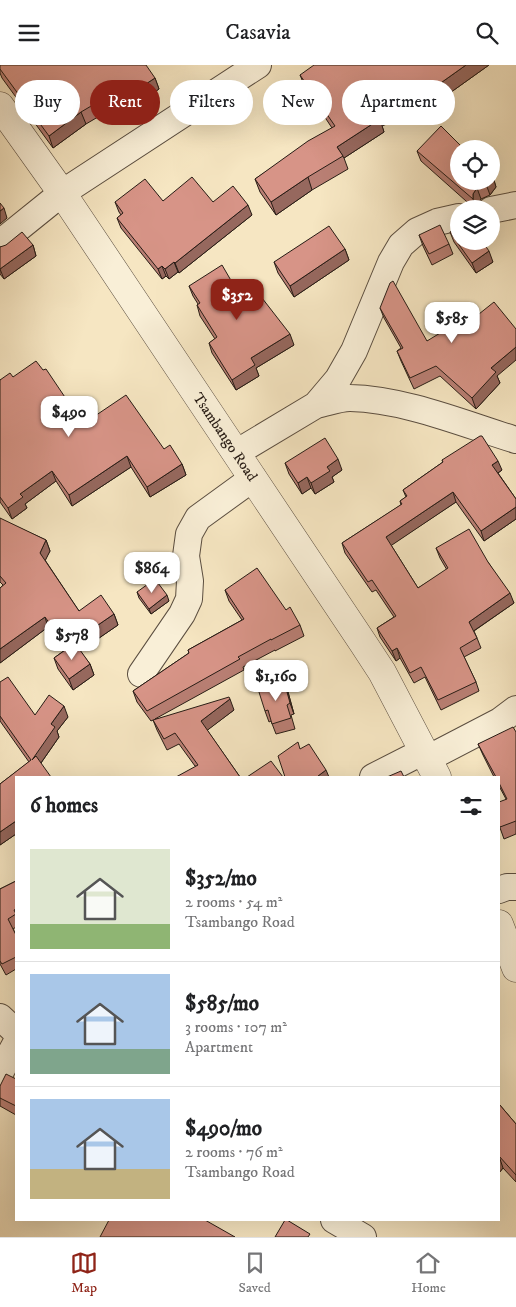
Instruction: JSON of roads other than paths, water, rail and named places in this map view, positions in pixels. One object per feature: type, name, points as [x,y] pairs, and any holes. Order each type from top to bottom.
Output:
[{"type":"street","points":[[0,243],[62,193],[258,65]]},
{"type":"street","name":"Tsambango Road","points":[[0,106],[62,193],[382,672],[429,763]]},
{"type":"street","points":[[500,208],[516,205]]},
{"type":"street","points":[[316,405],[338,379],[354,351],[391,262],[401,245],[417,231],[437,222],[450,219]]},
{"type":"street","points":[[236,453],[316,405],[348,398],[382,401],[414,408],[516,440]]},
{"type":"street","points":[[141,674],[182,614],[189,599],[190,581],[186,556],[189,534],[198,518],[253,478]]},
{"type":"street","points":[[378,776],[429,763],[500,721],[516,709]]},
{"type":"street","points":[[500,890],[516,887]]},
{"type":"street","points":[[500,927],[516,968]]},
{"type":"street","points":[[0,1017],[15,1031]]},
{"type":"street","points":[[0,1073],[15,1045]]},
{"type":"street","points":[[336,1221],[363,1237]]}]
